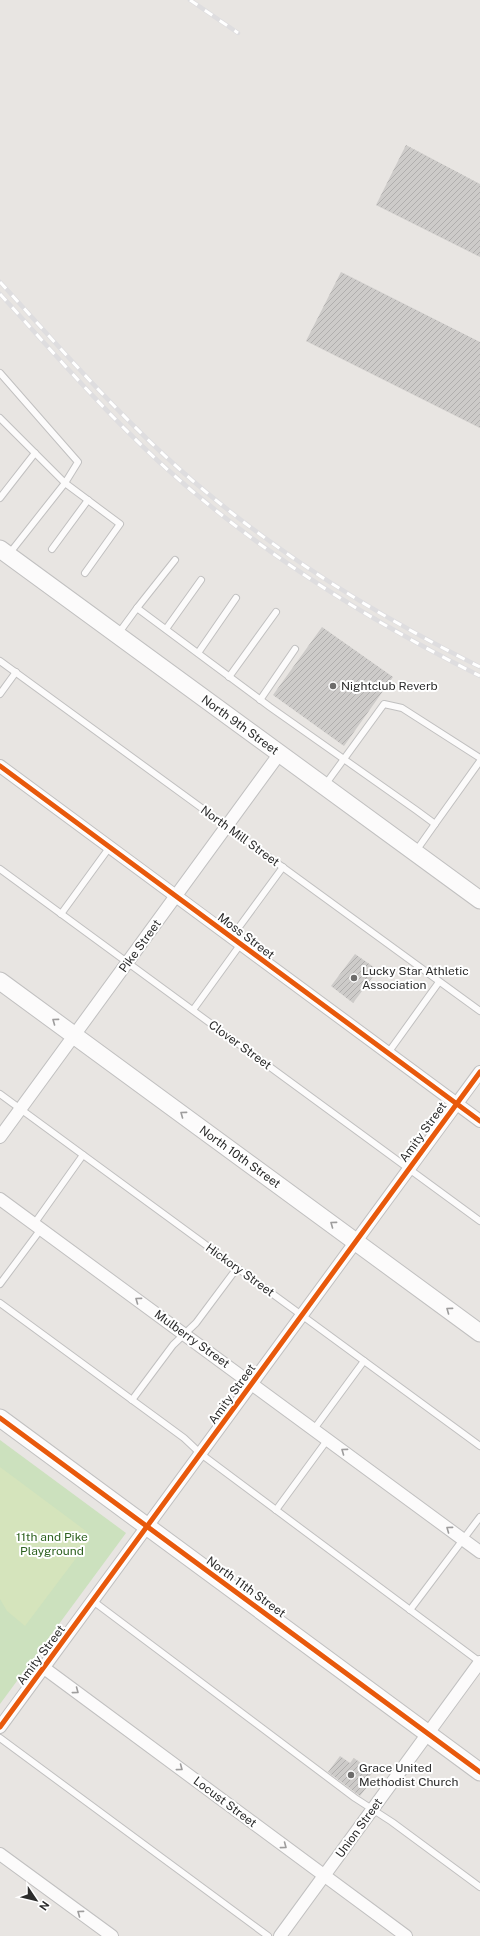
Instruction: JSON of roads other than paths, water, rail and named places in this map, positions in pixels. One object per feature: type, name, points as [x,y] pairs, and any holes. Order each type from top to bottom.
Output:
[{"type":"street","name":"North 9th Street","points":[[4,553],[480,900]]},
{"type":"street","name":"Pike Street","points":[[0,1138],[280,753]]},
{"type":"street","name":"Moss Street","points":[[0,766],[480,1121]]},
{"type":"street","name":"North 10th Street","points":[[0,981],[480,1333]]},
{"type":"street","name":"Amity Street","points":[[0,1727],[480,1072]]},
{"type":"street","name":"Mulberry Street","points":[[0,1199],[480,1552]]},
{"type":"street","name":"North 11th Street","points":[[0,1418],[480,1772]]},
{"type":"street","name":"Union Street","points":[[280,1936],[480,1662]]},
{"type":"street","name":"Locust Street","points":[[44,1668],[406,1936]]},
{"type":"street","points":[[0,1854],[112,1936]]},
{"type":"lane","points":[[0,373],[78,462],[65,483],[4,553]]},
{"type":"lane","points":[[0,418],[65,483],[120,524],[85,573]]},
{"type":"lane","points":[[0,498],[35,453]]},
{"type":"lane","points":[[52,549],[88,500]]},
{"type":"lane","points":[[118,635],[137,608],[175,560]]},
{"type":"lane","points":[[166,629],[202,580]]},
{"type":"lane","points":[[198,653],[236,598]]},
{"type":"lane","points":[[137,608],[260,700],[435,824]]},
{"type":"lane","points":[[229,677],[276,612]]},
{"type":"lane","points":[[260,700],[295,649]]},
{"type":"lane","name":"North Mill Street","points":[[0,661],[480,1011]]},
{"type":"lane","points":[[0,694],[16,672]]},
{"type":"lane","points":[[324,786],[384,704],[402,708],[480,758]]},
{"type":"lane","points":[[415,853],[480,761]]},
{"type":"lane","points":[[61,914],[109,848]]},
{"type":"lane","points":[[193,1010],[283,867]]},
{"type":"lane","name":"Clover Street","points":[[0,869],[480,1221]]},
{"type":"lane","points":[[388,1054],[439,982]]},
{"type":"lane","name":"Hickory Street","points":[[0,1094],[480,1446]]},
{"type":"lane","points":[[0,1284],[83,1156]]},
{"type":"lane","points":[[132,1400],[173,1345],[196,1324],[236,1268]]},
{"type":"lane","points":[[0,1304],[184,1438],[201,1454],[480,1662]]},
{"type":"lane","points":[[314,1429],[364,1361]]},
{"type":"lane","points":[[276,1510],[328,1439]]},
{"type":"lane","points":[[410,1610],[480,1516]]},
{"type":"lane","points":[[93,1601],[372,1809],[480,1886]]},
{"type":"lane","points":[[0,1738],[268,1936]]},
{"type":"railway","points":[[190,0],[238,33]]},
{"type":"railway","points":[[0,282],[80,370],[163,454],[236,516],[274,545],[354,597],[395,622],[480,667]]},
{"type":"railway","points":[[0,294],[137,441],[158,461],[232,524],[352,606],[437,654],[480,676]]},
{"type":"place","name":"Nightclub Reverb","points":[[333,686]]},
{"type":"place","name":"Lucky Star Athletic Association","points":[[354,978]]},
{"type":"place","name":"Grace United Methodist Church","points":[[351,1775]]},
{"type":"park label","name":"11th and Pike Playground","points":[[52,1544]]}]
